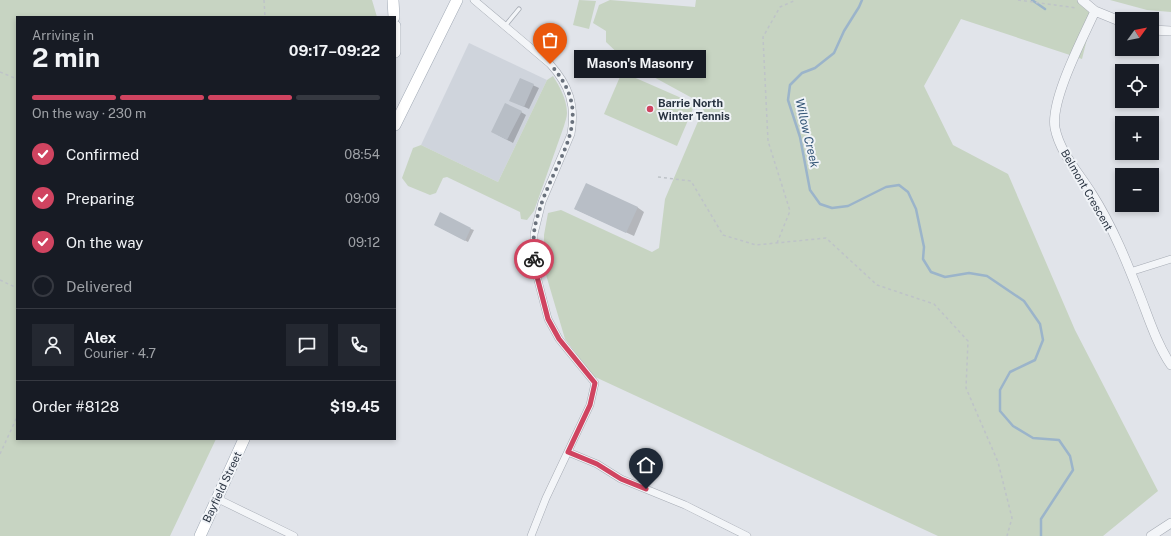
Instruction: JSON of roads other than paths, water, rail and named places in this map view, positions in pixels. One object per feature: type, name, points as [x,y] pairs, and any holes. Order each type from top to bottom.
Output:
[{"type":"main road","points":[[393,0],[394,16]]},
{"type":"main road","points":[[396,123],[457,0]]},
{"type":"main road","name":"Bayfield Street","points":[[200,536],[244,440]]},
{"type":"street","points":[[474,0],[559,73],[566,85],[573,109],[571,134],[542,202],[534,234],[534,265],[548,319],[559,339],[595,383],[590,405],[546,498],[531,536]]},
{"type":"street","points":[[1081,4],[1115,19]]},
{"type":"street","name":"Belmont Crescent","points":[[1095,11],[1063,83],[1056,106],[1055,127],[1062,149],[1092,193],[1105,216],[1130,272],[1152,328],[1171,365]]},
{"type":"street","points":[[1159,30],[1171,31]]},
{"type":"street","points":[[1130,272],[1171,259]]},
{"type":"street","points":[[568,452],[597,464],[621,479],[685,505],[747,536]]},
{"type":"street","points":[[216,498],[294,536]]},
{"type":"street","points":[[1151,536],[1171,523]]},
{"type":"lane","points":[[505,26],[519,9]]},
{"type":"waterway","name":"Willow Creek","points":[[862,0],[844,31],[834,53],[815,68],[802,73],[790,85],[788,100],[800,137],[810,190],[820,204],[832,208],[848,206],[886,187],[899,185],[908,192],[916,209],[924,247],[923,259],[931,272],[945,277],[969,273],[987,276],[1024,301],[1040,324],[1043,340],[1035,360],[1010,372],[1000,390],[1000,411],[1013,426],[1033,438],[1059,440],[1070,456],[1073,470],[1041,519],[1041,536]]},
{"type":"waterway","points":[[1032,0],[1045,9]]},
{"type":"place","name":"Mason's Masonry","points":[[550,64]]},
{"type":"place","name":"Barrie North Winter Tennis","points":[[650,109]]}]
